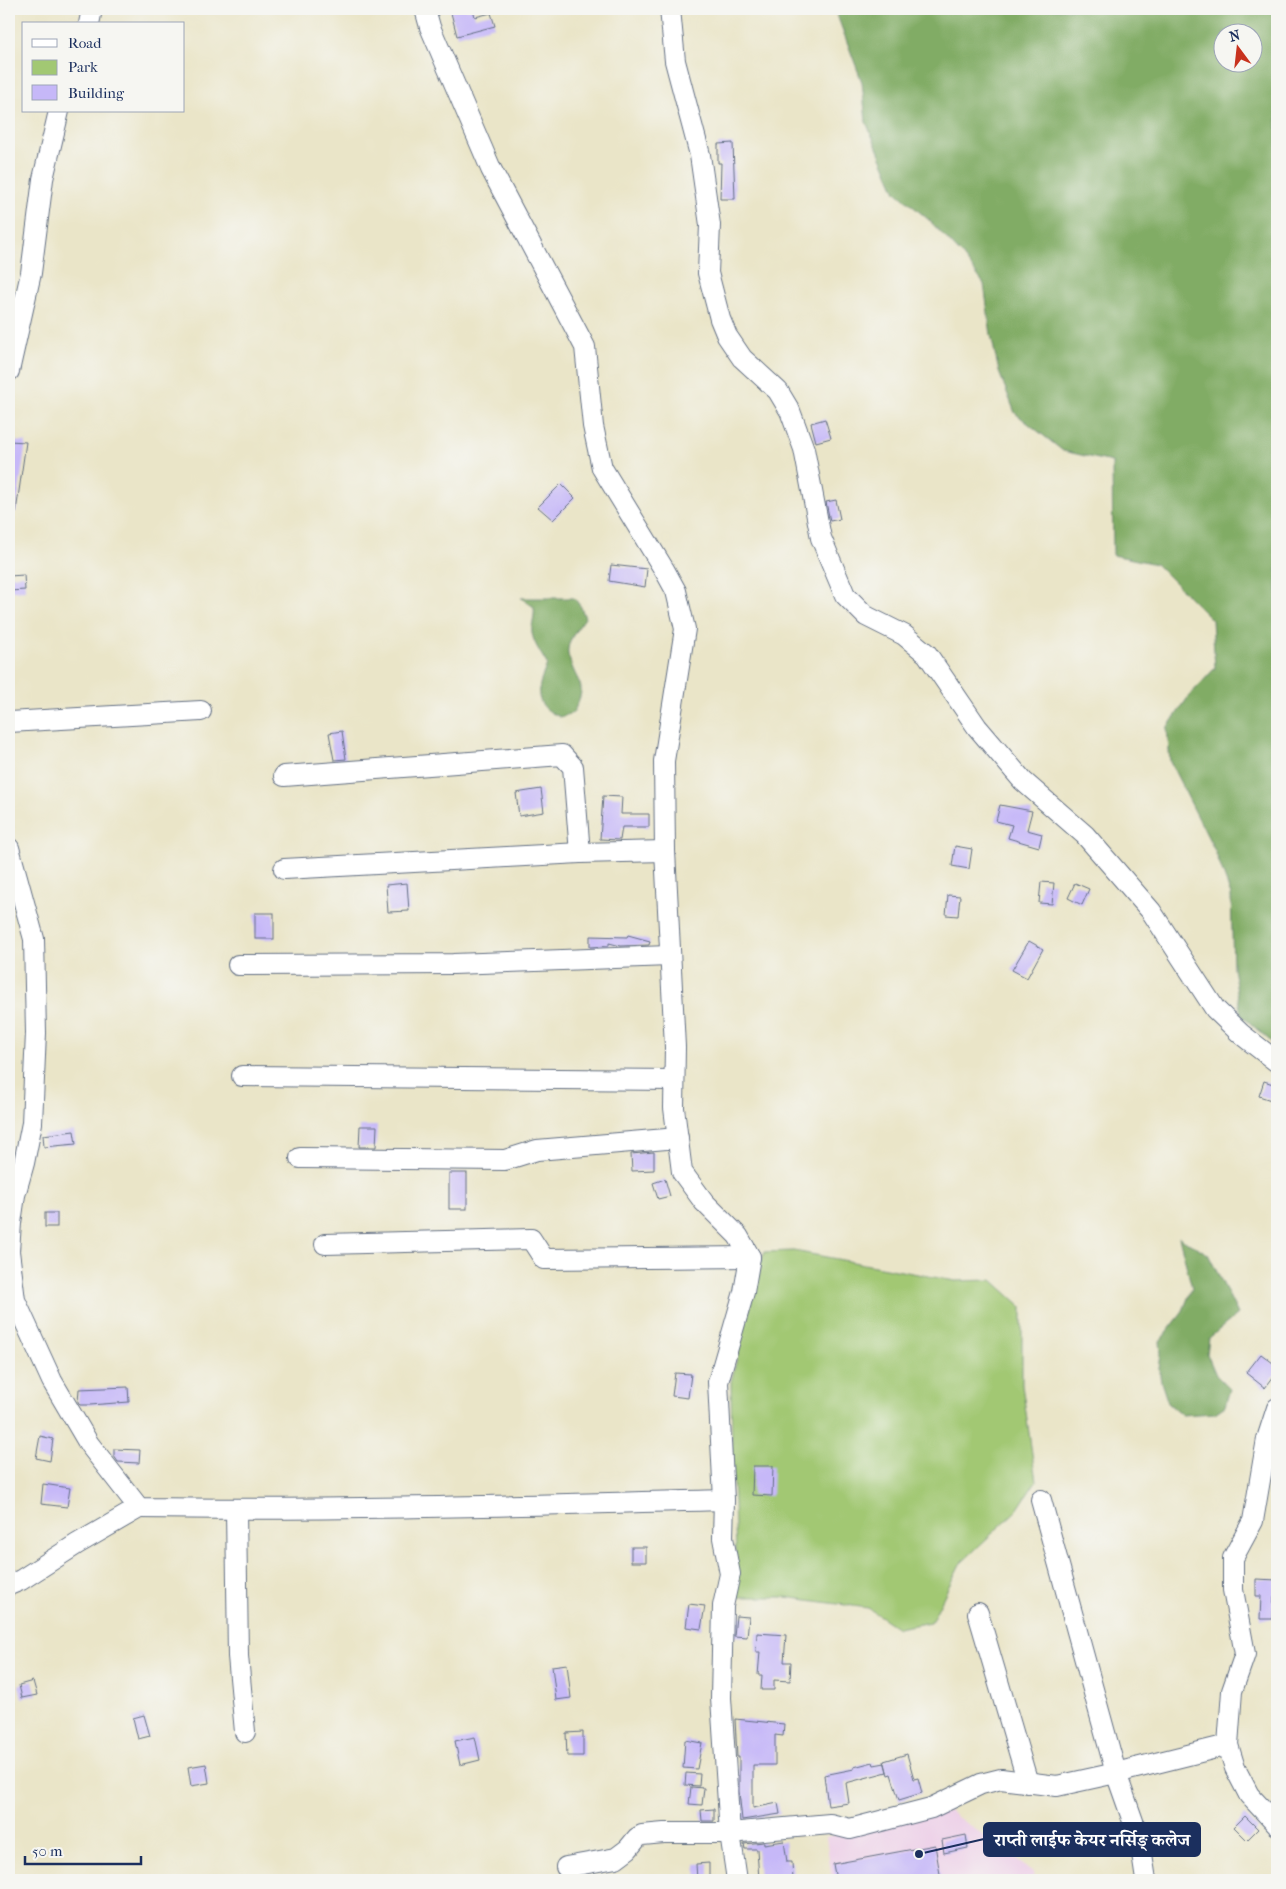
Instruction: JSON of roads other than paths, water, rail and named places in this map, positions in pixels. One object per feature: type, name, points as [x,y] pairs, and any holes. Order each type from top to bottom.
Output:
[{"type":"street","points":[[89,22],[92,9]]},
{"type":"street","points":[[425,9],[430,27],[491,169],[585,347],[593,426],[602,468],[676,591],[685,629],[664,761],[669,956],[675,1047],[674,1108],[682,1172],[704,1202],[738,1236],[750,1256],[744,1292],[718,1382],[724,1500],[723,1538],[730,1574],[723,1606],[721,1698],[730,1833],[737,1880]]},
{"type":"street","points":[[670,9],[675,61],[700,155],[710,225],[708,273],[720,319],[727,336],[742,358],[778,391],[790,410],[804,449],[821,538],[845,595],[866,616],[904,635],[927,654],[977,727],[1023,781],[1085,835],[1151,911],[1215,1009],[1241,1034],[1277,1062]]},
{"type":"street","points":[[9,370],[31,273],[43,179],[59,112]]},
{"type":"street","points":[[9,722],[201,711]]},
{"type":"street","points":[[284,776],[562,755],[573,767],[580,853]]},
{"type":"street","points":[[9,848],[34,939],[36,1024],[32,1123],[15,1195],[11,1223],[9,1251],[16,1300],[52,1381],[88,1444],[138,1508]]},
{"type":"street","points":[[284,869],[580,853],[665,851]]},
{"type":"street","points":[[238,965],[453,964],[669,956]]},
{"type":"street","points":[[242,1076],[674,1080]]},
{"type":"street","points":[[300,1158],[505,1160],[537,1150],[678,1138]]},
{"type":"street","points":[[325,1244],[531,1240],[544,1259],[750,1256]]},
{"type":"street","points":[[1277,1408],[1267,1439],[1252,1521],[1233,1558],[1233,1590],[1245,1654],[1232,1691],[1228,1745],[1235,1768],[1249,1795],[1277,1825]]},
{"type":"street","points":[[9,1585],[21,1580],[138,1508],[236,1509],[483,1506],[724,1500]]},
{"type":"street","points":[[1041,1500],[1116,1773],[1140,1841],[1146,1880]]},
{"type":"street","points":[[236,1509],[238,1656],[245,1732]]},
{"type":"street","points":[[978,1613],[1028,1783]]},
{"type":"street","points":[[566,1867],[616,1858],[628,1850],[637,1838],[642,1835],[730,1833],[830,1824],[850,1829],[931,1808],[982,1784],[1001,1779],[1056,1786],[1228,1745]]},
{"type":"place","name":"राप्ती लाईफ केयर नर्सिङ् कलेज","points":[[919,1854]]}]
